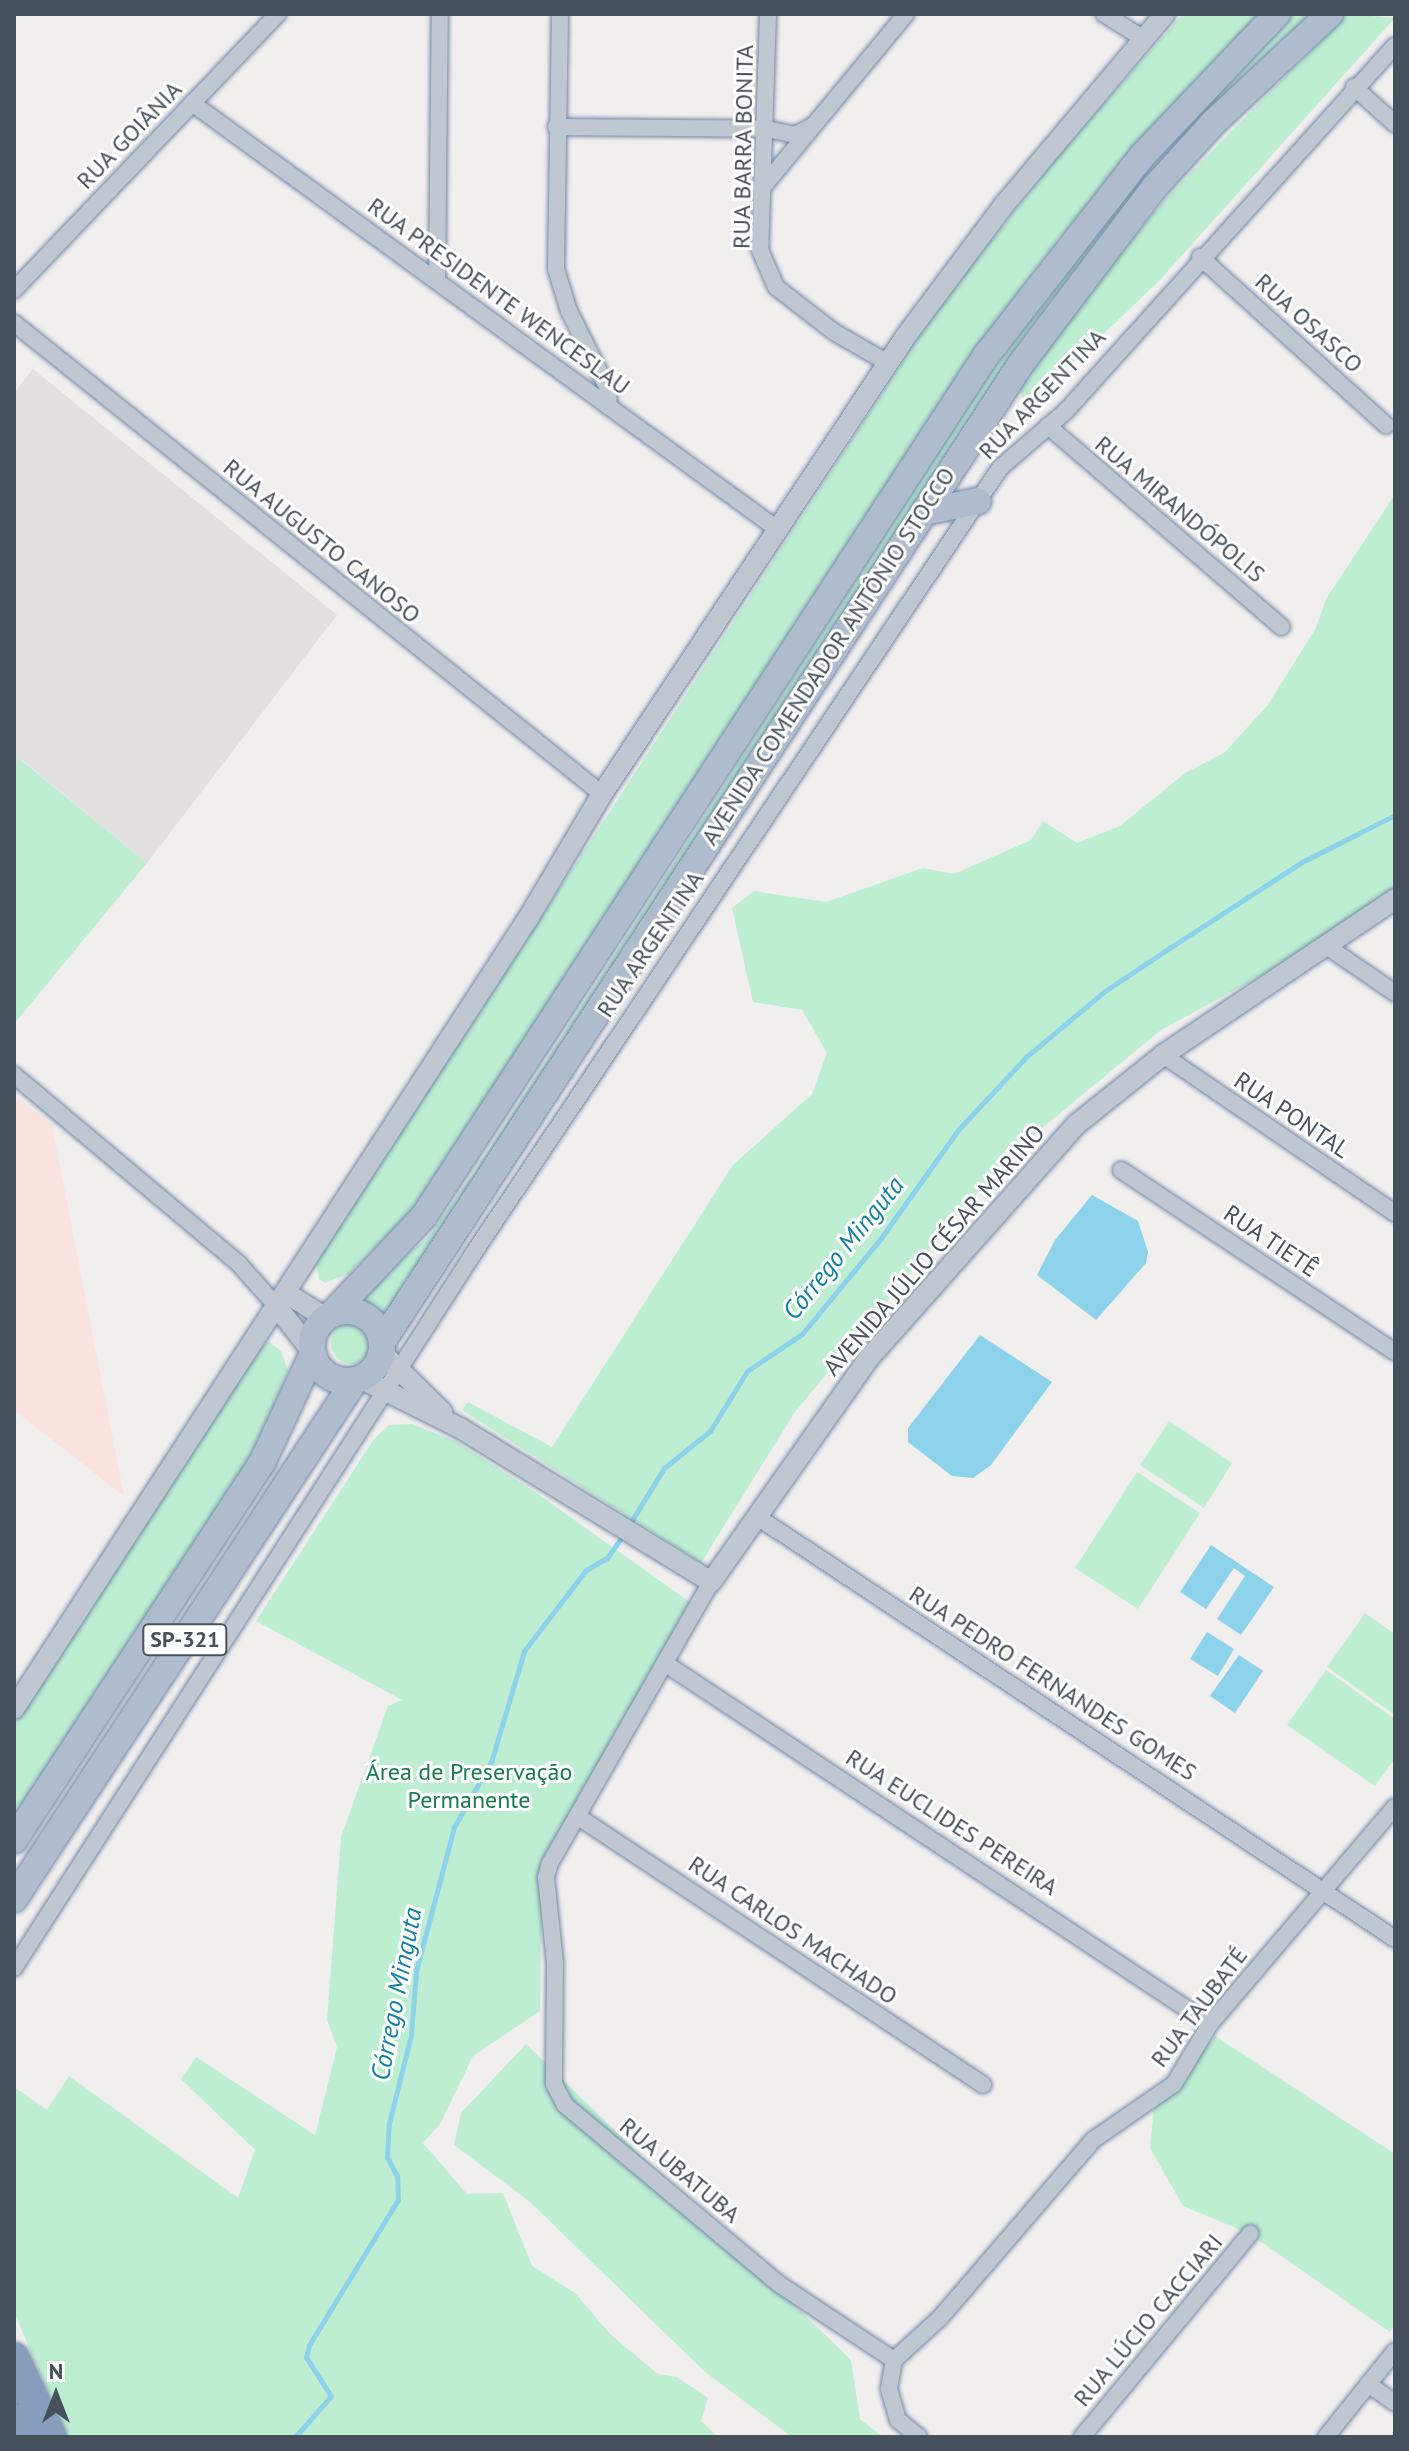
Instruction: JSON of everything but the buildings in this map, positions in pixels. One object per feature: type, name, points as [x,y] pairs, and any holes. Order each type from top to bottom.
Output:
[{"type":"highway","points":[[14,2358],[51,2437]]},
{"type":"highway","points":[[14,2419],[21,2437]]},
{"type":"main road","name":"AVENIDA COMENDADOR ANTÔNIO STOCCO","points":[[329,1316],[424,1216],[985,357],[1143,155],[1277,14]]},
{"type":"main road","name":"AVENIDA COMENDADOR ANTÔNIO STOCCO","points":[[387,1355],[1011,377],[1154,188],[1213,123],[1330,14]]},
{"type":"main road","points":[[924,512],[978,501]]},
{"type":"main road","points":[[351,1311],[368,1318],[387,1355],[357,1379],[325,1373],[313,1353],[314,1333],[329,1316],[351,1311]]},
{"type":"main road","name":"SP-321","points":[[14,1840],[262,1463],[313,1353]]},
{"type":"main road","name":"SP-321","points":[[14,1899],[357,1379]]},
{"type":"street","name":"RUA GOIÂNIA","points":[[14,290],[278,14]]},
{"type":"street","points":[[437,280],[440,14]]},
{"type":"street","points":[[560,14],[556,269],[569,311],[608,389],[609,407]]},
{"type":"street","name":"RUA BARRA BONITA","points":[[768,14],[767,129],[760,250],[776,287],[834,332],[888,363]]},
{"type":"street","points":[[762,188],[906,14]]},
{"type":"street","points":[[1104,14],[1141,37]]},
{"type":"street","points":[[14,1709],[529,917],[602,794],[888,363],[1004,205],[1141,37],[1165,14]]},
{"type":"street","name":"RUA ARGENTINA","points":[[14,1968],[384,1392],[387,1355],[1000,468],[1048,426],[1354,87],[1395,46]]},
{"type":"street","points":[[1354,87],[1395,124]]},
{"type":"street","name":"RUA PRESIDENTE WENCESLAU","points":[[192,103],[777,529]]},
{"type":"street","points":[[556,127],[767,129],[795,135],[813,126]]},
{"type":"street","name":"RUA OSASCO","points":[[1200,257],[1386,425]]},
{"type":"street","name":"RUA AUGUSTO CANOSO","points":[[14,323],[602,794]]},
{"type":"street","name":"RUA MIRANDÓPOLIS","points":[[1048,426],[1282,627]]},
{"type":"street","name":"AVENIDA JÚLIO CÉSAR MARINO","points":[[550,1863],[711,1582],[870,1357],[1077,1124],[1163,1055],[1395,899]]},
{"type":"street","points":[[1325,945],[1395,993]]},
{"type":"street","name":"RUA PONTAL","points":[[1163,1055],[1395,1213]]},
{"type":"street","points":[[14,1075],[282,1300],[313,1353]]},
{"type":"street","name":"RUA TIETÊ","points":[[1121,1170],[1395,1352]]},
{"type":"street","points":[[282,1300],[329,1316]]},
{"type":"street","points":[[387,1355],[460,1428]]},
{"type":"street","points":[[357,1379],[460,1428],[711,1582]]},
{"type":"street","name":"RUA PEDRO FERNANDES GOMES","points":[[756,1516],[1395,1939]]},
{"type":"street","name":"RUA EUCLIDES PEREIRA","points":[[666,1664],[1210,2024]]},
{"type":"street","name":"RUA TAUBATÉ","points":[[894,2360],[940,2318],[1093,2140],[1174,2084],[1210,2024],[1395,1807]]},
{"type":"street","name":"RUA CARLOS MACHADO","points":[[577,1816],[983,2085]]},
{"type":"street","name":"RUA UBATUBA","points":[[550,1863],[546,1877],[555,1963],[554,2084],[565,2105],[779,2284],[894,2360]]},
{"type":"street","name":"RUA LÚCIO CACCIARI","points":[[1082,2437],[1250,2234]]},
{"type":"street","points":[[1326,2437],[1395,2351]]},
{"type":"street","points":[[894,2360],[889,2389],[898,2420],[919,2437]]},
{"type":"street","points":[[1368,2384],[1395,2403]]},
{"type":"shaded area","points":[[33,369],[337,615],[147,863],[21,759],[14,766],[14,393]]},
{"type":"shaded area","points":[[14,1095],[52,1125],[124,1496],[14,1410]]},
{"type":"green space","points":[[1183,14],[1262,14],[1079,214],[1019,291],[938,405],[413,1211],[348,1274],[325,1283],[319,1279],[316,1263],[909,352],[909,344],[1064,149]]},
{"type":"green space","points":[[1294,14],[1316,14],[1034,323],[385,1324],[356,1299],[427,1238],[475,1171],[1006,347],[1123,197]]},
{"type":"green space","points":[[1347,14],[1395,18],[1160,280],[1025,409],[1020,386],[1085,296],[1168,196]]},
{"type":"green space","points":[[1395,494],[1395,897],[1348,929],[1161,1030],[1007,1157],[795,1412],[701,1563],[462,1410],[468,1402],[552,1447],[733,1165],[812,1094],[827,1053],[802,1010],[753,1002],[732,908],[754,891],[826,902],[923,868],[954,874],[1031,840],[1043,821],[1077,843],[1120,826],[1185,773],[1224,753],[1267,706],[1316,628],[1326,599]]},
{"type":"green space","points":[[20,759],[147,863],[14,1024],[14,766]]},
{"type":"green space","points":[[352,1322],[367,1328],[373,1343],[367,1358],[352,1364],[337,1358],[331,1343],[337,1328]]},
{"type":"green space","points":[[269,1342],[281,1351],[288,1371],[254,1455],[14,1826],[14,1724],[257,1349]]},
{"type":"green space","points":[[1169,1421],[1232,1463],[1204,1508],[1140,1465]]},
{"type":"green space","name":"Área de Preservação Permanente","points":[[413,1424],[455,1441],[538,1494],[691,1603],[542,1868],[540,2011],[473,2056],[440,2124],[423,2143],[467,2194],[503,2193],[532,2266],[575,2293],[611,2335],[658,2374],[677,2377],[708,2398],[701,2421],[718,2437],[67,2437],[14,2312],[14,2087],[47,2110],[69,2076],[238,2198],[255,2150],[181,2079],[196,2057],[315,2135],[337,2047],[327,2020],[341,1837],[388,1706],[402,1700],[256,1621],[374,1439],[389,1425]]},
{"type":"green space","points":[[1137,1472],[1200,1513],[1138,1609],[1075,1568]]},
{"type":"green space","points":[[1365,1613],[1395,1634],[1395,1715],[1327,1667]]},
{"type":"green space","points":[[1326,1670],[1395,1719],[1395,1758],[1375,1786],[1287,1725]]},
{"type":"green space","points":[[1215,2036],[1395,2154],[1395,2325],[1390,2332],[1250,2234],[1183,2206],[1150,2148],[1154,2107]]},
{"type":"green space","points":[[526,2044],[851,2360],[860,2419],[883,2437],[792,2437],[705,2372],[530,2202],[454,2145],[461,2113]]},
{"type":"water","points":[[1092,1195],[1138,1221],[1148,1252],[1146,1263],[1096,1320],[1037,1275],[1055,1240]]},
{"type":"water","points":[[980,1335],[1052,1382],[991,1465],[973,1478],[952,1476],[908,1442],[908,1428]]},
{"type":"water","points":[[1211,1545],[1274,1587],[1241,1635],[1217,1619],[1245,1576],[1234,1568],[1206,1609],[1180,1592]]},
{"type":"water","points":[[1207,1632],[1234,1649],[1218,1676],[1190,1659]]},
{"type":"water","points":[[1239,1655],[1263,1671],[1235,1713],[1210,1696]]},
{"type":"waterway","name":"Córrego Minguta","points":[[629,1525],[664,1468],[710,1431],[747,1371],[802,1334],[881,1238],[958,1130],[1026,1057],[1105,991],[1171,947],[1302,862],[1395,815]]},
{"type":"waterway","name":"Córrego Minguta","points":[[295,2437],[331,2396],[306,2357],[309,2345],[398,2200],[397,2176],[387,2157],[389,2123],[411,2035],[416,1971],[454,1827],[491,1762],[524,1651],[586,1570],[607,1558],[624,1534]]}]
